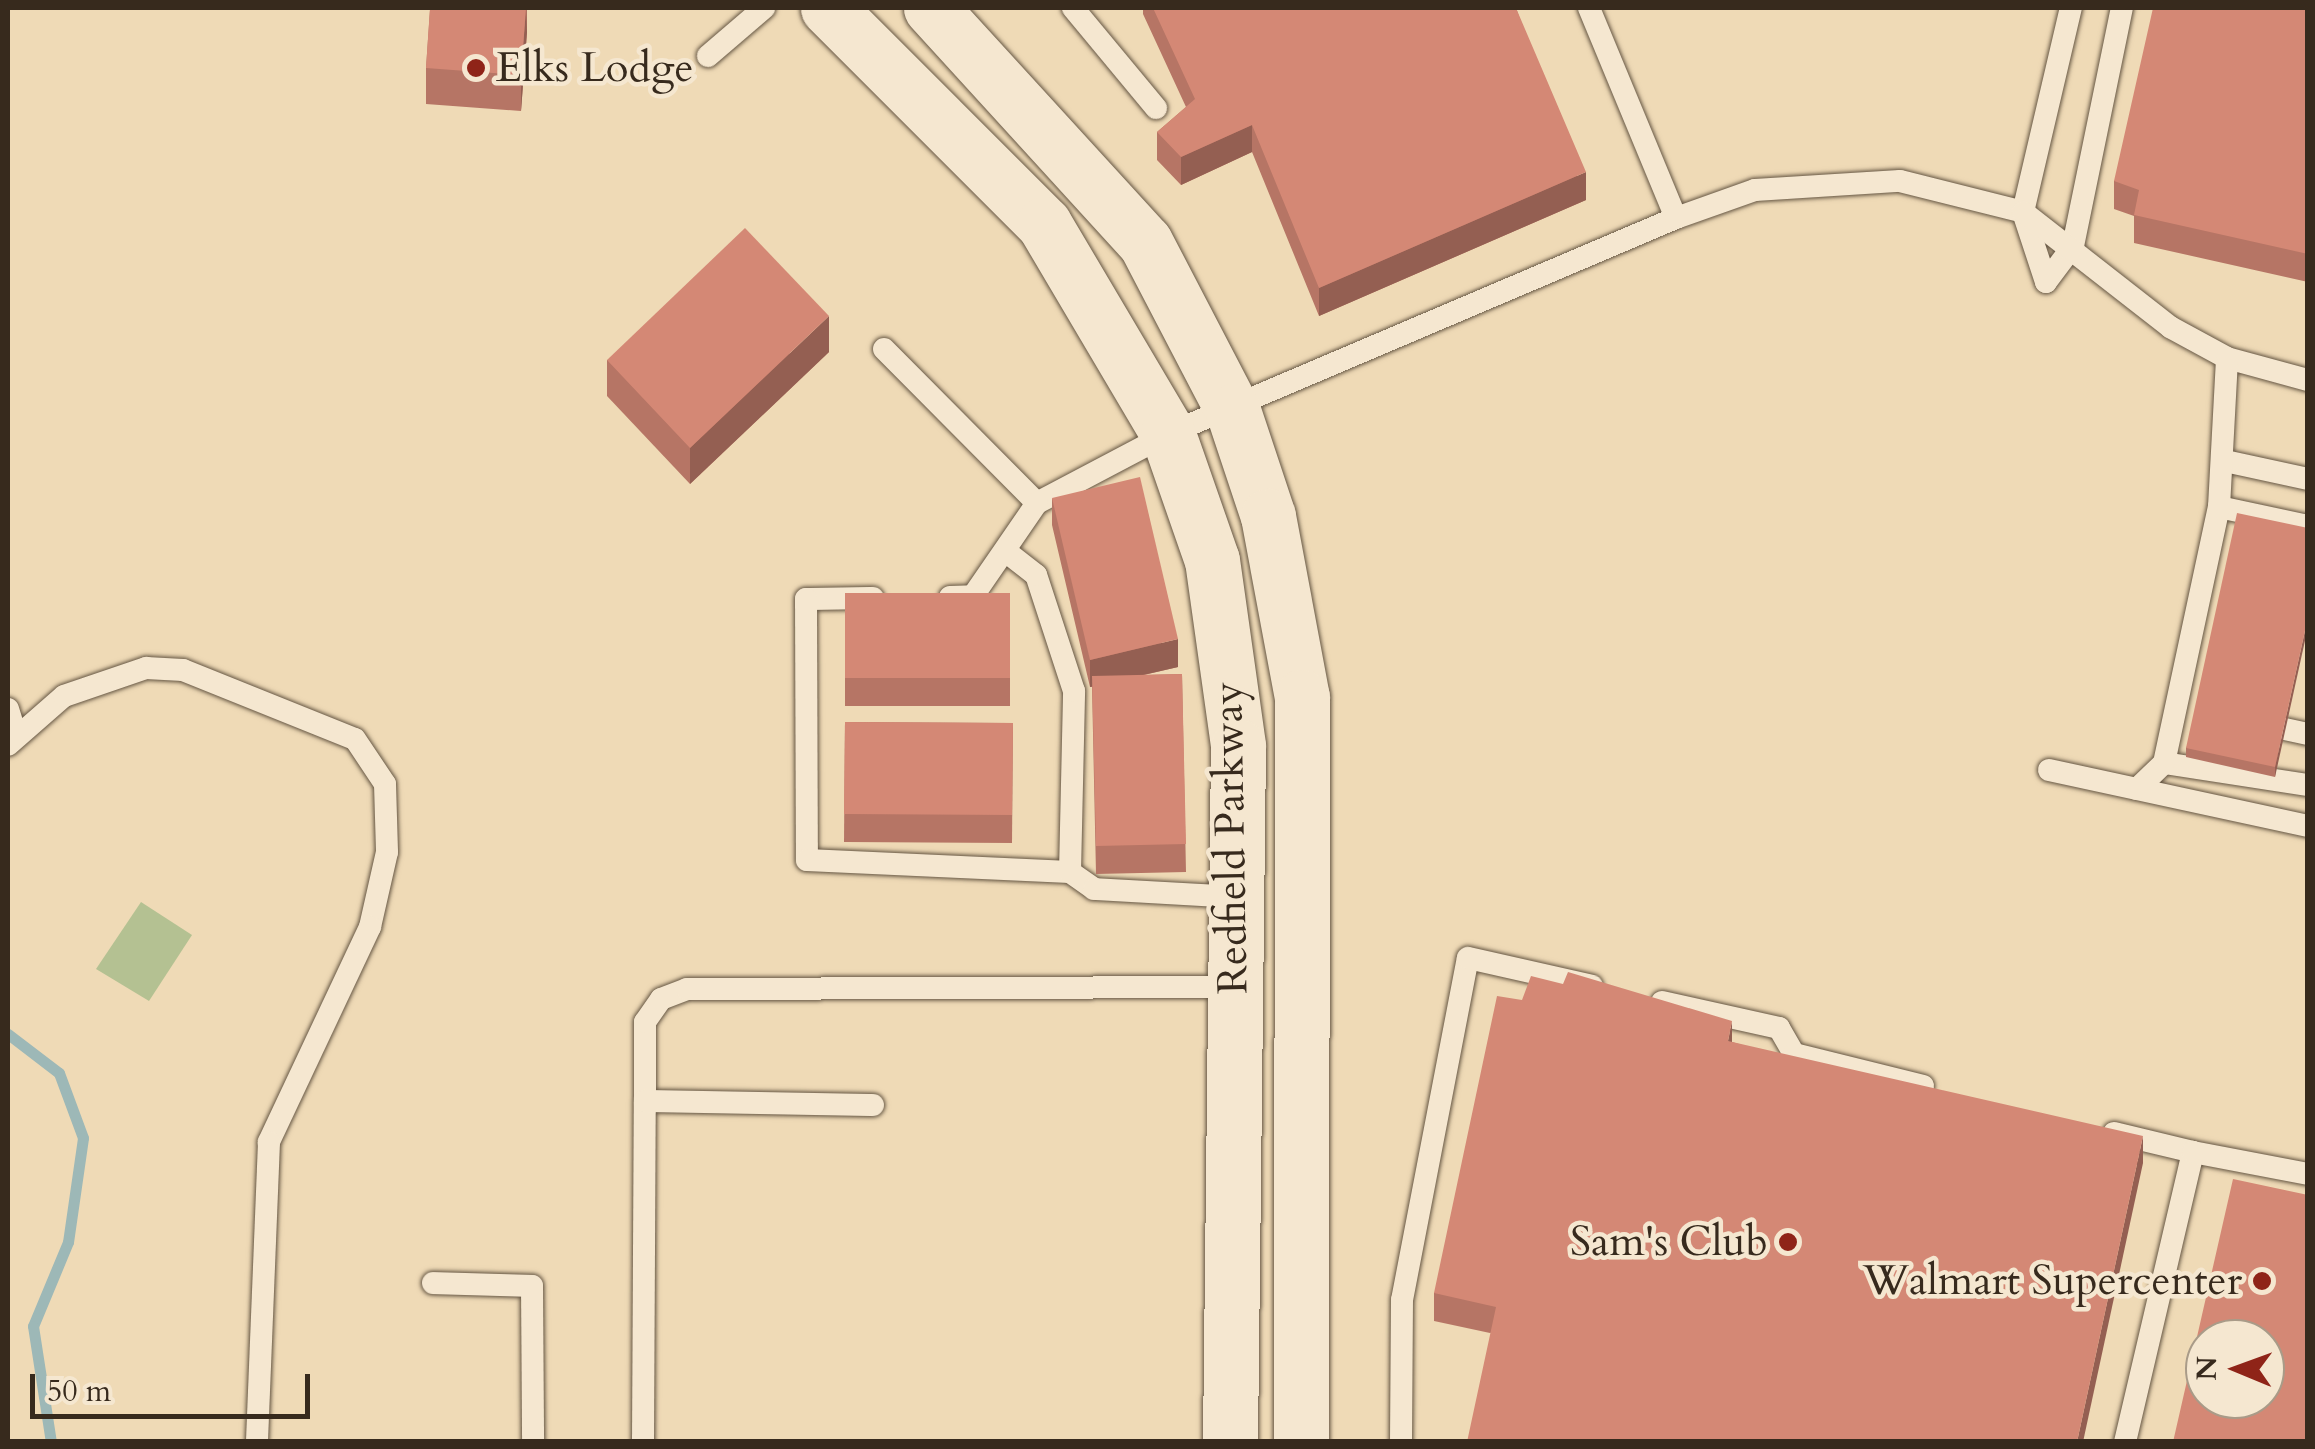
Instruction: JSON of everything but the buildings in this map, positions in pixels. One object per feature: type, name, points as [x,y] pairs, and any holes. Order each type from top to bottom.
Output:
[{"type":"street","name":"Redfield Parkway","points":[[828,8],[1044,224],[1168,434],[1212,560],[1238,746],[1230,1442]]},
{"type":"street","name":"Redfield Parkway","points":[[931,8],[1145,242],[1234,411],[1290,599],[1302,698],[1301,1442]]},
{"type":"lane","points":[[708,56],[764,8]]},
{"type":"lane","points":[[1073,8],[1156,108]]},
{"type":"lane","points":[[1588,8],[1676,218]]},
{"type":"lane","points":[[2071,8],[2023,212],[2046,282],[2072,246],[2122,8]]},
{"type":"lane","points":[[1235,897],[1094,890],[1070,872],[807,860],[806,599],[973,596],[1037,503],[1168,434],[1234,411],[1676,218],[1756,190],[1859,180],[1942,185],[2023,212],[2072,246],[2170,326],[2227,358],[2308,380]]},
{"type":"lane","points":[[884,348],[1037,503]]},
{"type":"lane","points":[[2137,789],[2164,763],[2186,708],[2214,577],[2225,461],[2227,358]]},
{"type":"lane","points":[[2225,461],[2308,479]]},
{"type":"lane","points":[[2220,507],[2308,526]]},
{"type":"lane","points":[[1005,551],[1036,575],[1074,691],[1070,872]]},
{"type":"lane","points":[[12,740],[64,696],[146,668],[183,670],[356,739],[384,784],[387,852],[370,926],[269,1142],[257,1442]]},
{"type":"lane","points":[[8,710],[12,740]]},
{"type":"lane","points":[[2232,718],[2308,734]]},
{"type":"lane","points":[[2164,763],[2308,785]]},
{"type":"lane","points":[[2049,770],[2308,826]]},
{"type":"lane","points":[[1400,1442],[1402,1300],[1468,958],[1779,1028],[1794,1054],[1942,1090]]},
{"type":"lane","points":[[644,1442],[645,1022],[661,999],[687,989],[1234,986]]},
{"type":"lane","points":[[645,1101],[874,1105]]},
{"type":"lane","points":[[2080,1124],[2193,1152],[2308,1174]]},
{"type":"lane","points":[[2124,1442],[2193,1152]]},
{"type":"lane","points":[[433,1283],[532,1286],[533,1442]]},
{"type":"green space","points":[[141,902],[192,935],[149,1001],[96,969]]},
{"type":"waterway","points":[[8,1034],[59,1073],[83,1138],[68,1242],[33,1326],[51,1442]]},
{"type":"place","name":"Elks Lodge","points":[[476,68]]},
{"type":"place","name":"Sam's Club","points":[[1788,1242]]},
{"type":"place","name":"Walmart Supercenter","points":[[2262,1281]]}]
